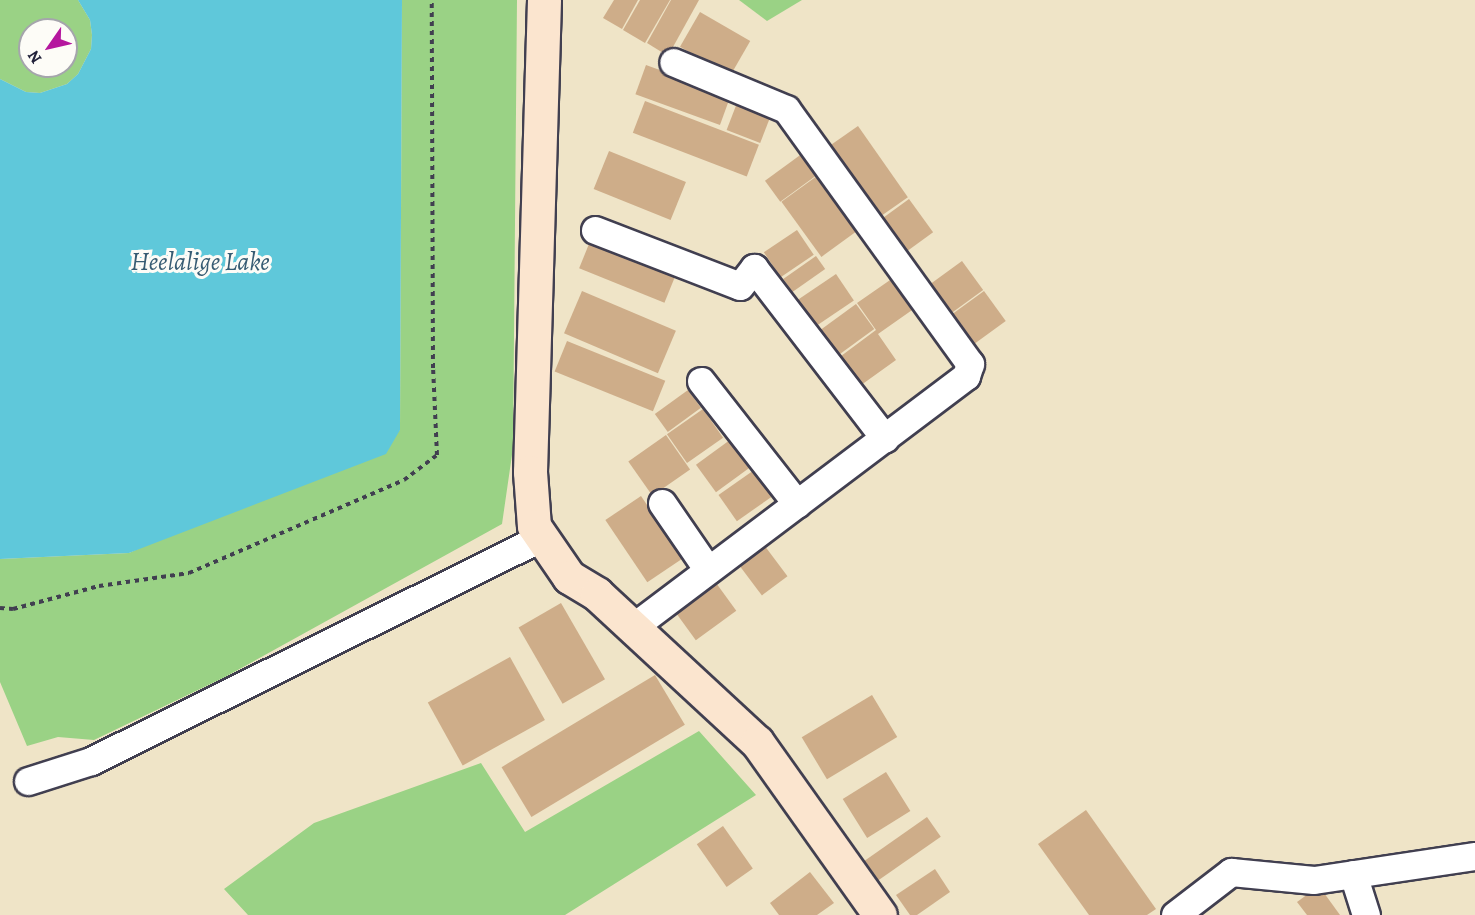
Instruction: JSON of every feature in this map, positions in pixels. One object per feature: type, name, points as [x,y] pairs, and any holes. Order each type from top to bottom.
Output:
[{"type":"street","points":[[544,0],[530,472],[534,526],[569,577],[597,594],[757,742],[880,915]]},
{"type":"street","points":[[633,627],[966,376],[970,364],[786,109],[673,62]]},
{"type":"street","points":[[595,230],[740,286],[754,268],[885,439]]},
{"type":"street","points":[[700,381],[797,504]]},
{"type":"street","points":[[662,503],[708,570]]},
{"type":"street","points":[[28,781],[91,761],[542,537]]},
{"type":"street","points":[[1175,915],[1231,873],[1314,880],[1474,859]]},
{"type":"street","points":[[1353,874],[1366,915]]},
{"type":"path","points":[[0,608],[13,609],[99,586],[189,573],[404,480],[437,455],[433,356],[432,0]]},
{"type":"green space","points":[[0,0],[78,0],[90,20],[92,35],[91,49],[78,74],[78,18],[18,18],[18,78],[74,78],[67,84],[40,93],[26,92],[0,79]]},
{"type":"green space","points":[[402,0],[517,0],[513,448],[502,524],[225,677],[94,740],[58,737],[27,746],[0,682],[0,559],[129,553],[400,430]]},
{"type":"green space","points":[[739,0],[802,0],[767,21]]},
{"type":"green space","points":[[699,731],[756,795],[565,915],[248,915],[224,889],[314,823],[481,763],[525,832]]},
{"type":"water","name":"Heelalige Lake","points":[[78,0],[402,0],[400,430],[386,454],[129,553],[0,559],[0,79],[26,92],[40,93],[78,78],[91,49],[90,20]]},
{"type":"building","points":[[614,0],[638,0],[622,29],[603,18]]},
{"type":"building","points":[[640,0],[670,0],[645,43],[623,30]]},
{"type":"building","points":[[671,0],[699,0],[668,56],[647,43]]},
{"type":"building","points":[[700,12],[750,41],[730,76],[680,47]]},
{"type":"building","points":[[646,65],[731,96],[720,125],[635,94]]},
{"type":"building","points":[[645,101],[759,145],[747,176],[633,133]]},
{"type":"building","points":[[737,103],[771,116],[760,143],[727,130]]},
{"type":"building","points":[[858,126],[908,197],[879,217],[829,146]]},
{"type":"building","points":[[609,151],[686,182],[671,220],[594,189]]},
{"type":"building","points":[[803,153],[818,174],[780,202],[765,181]]},
{"type":"building","points":[[817,176],[857,231],[821,257],[781,202]]},
{"type":"building","points":[[909,199],[933,232],[906,252],[881,219]]},
{"type":"building","points":[[797,230],[814,255],[781,277],[764,252]]},
{"type":"building","points":[[593,234],[678,268],[664,303],[579,268]]},
{"type":"building","points":[[816,256],[825,269],[792,292],[783,279]]},
{"type":"building","points":[[962,261],[983,290],[947,317],[926,287]]},
{"type":"building","points":[[836,274],[854,301],[812,328],[795,302]]},
{"type":"building","points":[[893,278],[915,308],[878,334],[896,360],[857,388],[837,359],[876,330],[857,303]]},
{"type":"building","points":[[582,291],[676,331],[658,373],[564,333]]},
{"type":"building","points":[[984,291],[1006,321],[969,347],[948,317]]},
{"type":"building","points":[[856,304],[874,329],[836,357],[818,332]]},
{"type":"building","points":[[567,341],[665,381],[653,411],[555,372]]},
{"type":"building","points":[[688,390],[701,408],[668,432],[655,414]]},
{"type":"building","points":[[703,409],[723,438],[687,463],[667,434]]},
{"type":"building","points":[[666,435],[690,469],[652,496],[628,461]]},
{"type":"building","points":[[734,437],[754,465],[716,492],[696,465]]},
{"type":"building","points":[[757,468],[775,494],[737,521],[718,495]]},
{"type":"building","points":[[641,496],[683,558],[647,582],[605,520]]},
{"type":"building","points":[[761,541],[787,576],[762,595],[735,560]]},
{"type":"building","points":[[711,576],[736,611],[696,640],[671,605]]},
{"type":"building","points":[[561,603],[605,679],[563,704],[519,628]]},
{"type":"building","points":[[510,657],[545,720],[463,766],[428,703]]},
{"type":"building","points":[[655,675],[685,725],[531,817],[502,767]]},
{"type":"building","points":[[872,695],[897,737],[827,779],[802,737]]},
{"type":"building","points":[[886,772],[910,811],[867,838],[843,799]]},
{"type":"building","points":[[1086,810],[1156,909],[1147,915],[1089,915],[1038,844]]},
{"type":"building","points":[[927,817],[941,837],[878,881],[864,861]]},
{"type":"building","points":[[723,826],[753,869],[727,887],[697,844]]},
{"type":"building","points":[[935,869],[950,892],[917,915],[910,915],[896,895]]},
{"type":"building","points":[[810,872],[834,903],[817,915],[779,915],[770,903]]},
{"type":"building","points":[[1319,886],[1340,915],[1307,915],[1297,902]]}]
